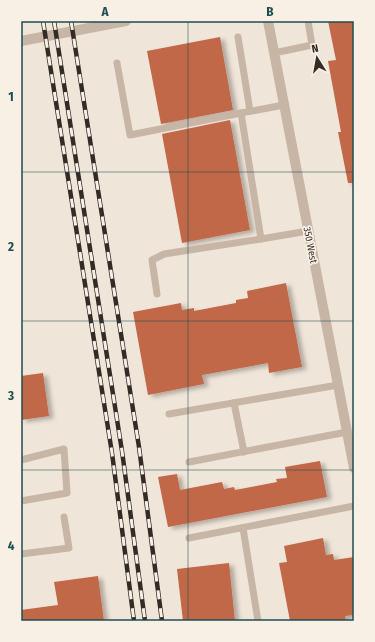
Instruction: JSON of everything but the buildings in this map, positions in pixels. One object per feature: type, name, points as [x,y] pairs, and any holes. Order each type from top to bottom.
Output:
[{"type":"street","points":[[21,41],[126,21]]},
{"type":"street","name":"350 West","points":[[268,21],[354,468]]},
{"type":"lane","points":[[274,53],[312,45],[308,21]]},
{"type":"lane","points":[[238,37],[250,111]]},
{"type":"lane","points":[[117,63],[130,135],[284,105]]},
{"type":"lane","points":[[241,113],[261,239]]},
{"type":"lane","points":[[157,294],[152,260],[164,254],[308,231]]},
{"type":"lane","points":[[170,414],[338,386]]},
{"type":"lane","points":[[234,403],[244,452]]},
{"type":"lane","points":[[189,462],[347,432]]},
{"type":"lane","points":[[21,460],[64,449],[67,493],[21,502]]},
{"type":"lane","points":[[189,538],[354,506]]},
{"type":"lane","points":[[21,554],[69,548],[64,517]]},
{"type":"lane","points":[[243,528],[258,621]]},
{"type":"railway","points":[[43,21],[112,453],[134,621]]},
{"type":"railway","points":[[54,21],[122,451],[145,621]]},
{"type":"railway","points":[[71,21],[139,447],[162,621]]}]
